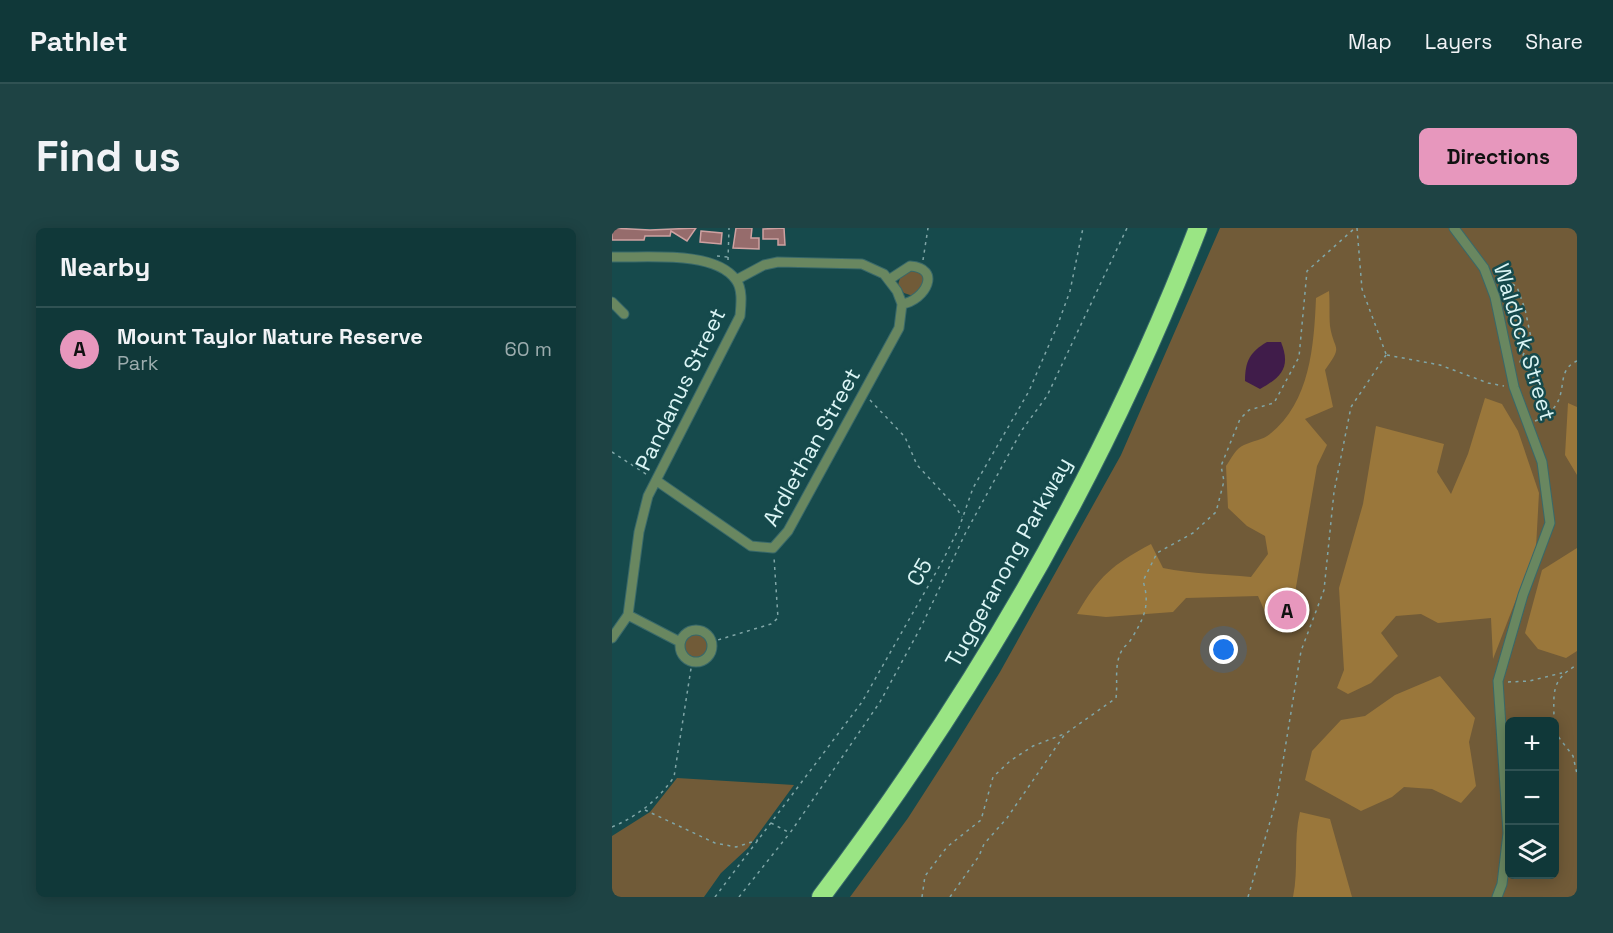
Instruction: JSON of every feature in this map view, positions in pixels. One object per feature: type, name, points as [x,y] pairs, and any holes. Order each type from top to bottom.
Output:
[{"type":"highway","name":"Tuggeranong Parkway","points":[[822,897],[879,818],[953,708],[1040,562],[1122,402],[1198,228]]},
{"type":"highway","name":"Tuggeranong Parkway","points":[[835,897],[949,732],[1053,558],[1128,413],[1209,228]]},
{"type":"street","name":"Waldock Street","points":[[1454,228],[1485,268],[1495,297],[1513,383],[1542,462],[1550,524],[1523,595],[1498,681],[1508,833],[1502,884],[1497,897]]},
{"type":"street","points":[[612,257],[703,260],[721,266],[736,280],[764,265],[791,261],[862,264],[890,279],[902,304],[920,297],[927,288],[928,278],[921,268],[908,266],[890,279]]},
{"type":"street","name":"Pandanus Street","points":[[612,638],[628,615],[639,532],[648,496],[740,316],[740,291],[736,280]]},
{"type":"street","points":[[612,302],[624,314]]},
{"type":"street","name":"Ardlethan Street","points":[[657,481],[751,546],[773,548],[788,531],[863,393],[893,344],[900,328],[902,304]]},
{"type":"street","points":[[628,615],[680,642]]},
{"type":"street","points":[[696,630],[704,633],[711,642],[707,657],[692,662],[681,654],[680,642],[686,634],[696,630]]},
{"type":"path","points":[[728,257],[729,228]]},
{"type":"path","points":[[921,268],[929,228]]},
{"type":"path","name":"C5","points":[[715,897],[862,702],[943,560],[973,488],[1029,391],[1058,324],[1070,291],[1083,228]]},
{"type":"path","points":[[740,897],[790,833],[880,702],[922,625],[965,534],[1022,429],[1047,396],[1127,228]]},
{"type":"path","points":[[1356,228],[1362,289],[1386,355]]},
{"type":"path","points":[[922,897],[925,876],[947,847],[981,820],[993,777],[1010,761],[1033,746],[1065,734],[1116,698],[1118,683],[1116,670],[1121,651],[1142,622],[1148,597],[1143,581],[1151,563],[1157,553],[1193,533],[1215,512],[1224,481],[1221,466],[1240,419],[1249,410],[1274,403],[1299,357],[1303,336],[1307,271],[1356,228]]},
{"type":"path","points":[[1386,355],[1440,365],[1488,383],[1513,383],[1531,338],[1525,309],[1517,287],[1502,275],[1485,268]]},
{"type":"path","points":[[1248,897],[1277,798],[1301,651],[1324,590],[1334,492],[1351,406],[1386,355]]},
{"type":"path","points":[[1529,423],[1557,410],[1562,398],[1566,371],[1569,365],[1577,361]]},
{"type":"path","points":[[863,393],[906,437],[917,465],[955,506],[962,517]]},
{"type":"path","points":[[612,452],[657,481]]},
{"type":"path","points":[[711,642],[771,624],[778,618],[777,576],[773,548]]},
{"type":"path","points":[[612,827],[644,810],[664,791],[674,777],[692,662]]},
{"type":"path","points":[[1498,681],[1529,681],[1563,673],[1577,665]]},
{"type":"path","points":[[1554,717],[1556,682],[1563,673]]},
{"type":"path","points":[[950,897],[980,856],[984,844],[1007,818],[1065,734]]},
{"type":"path","points":[[1559,738],[1573,756],[1577,774]]},
{"type":"path","points":[[644,810],[715,843],[736,847],[759,839]]},
{"type":"path","points":[[771,823],[790,833]]},
{"type":"shaded area","points":[[1220,228],[1577,228],[1577,897],[850,897],[908,818],[1000,672],[1121,455]]},
{"type":"shaded area","points":[[920,270],[926,283],[913,296],[904,293],[898,285],[902,271]]},
{"type":"shaded area","points":[[1329,291],[1330,326],[1336,352],[1325,370],[1333,407],[1305,419],[1327,445],[1317,466],[1292,610],[1269,621],[1258,596],[1186,598],[1173,612],[1106,617],[1077,614],[1092,590],[1116,565],[1151,544],[1163,568],[1251,577],[1268,554],[1265,536],[1247,526],[1228,508],[1226,466],[1241,446],[1270,434],[1294,406],[1302,390],[1311,354],[1316,298]]},
{"type":"shaded area","points":[[1267,342],[1281,342],[1285,365],[1274,380],[1260,389],[1245,381],[1246,368],[1253,353]]},
{"type":"shaded area","points":[[1485,398],[1502,404],[1518,431],[1539,493],[1536,548],[1493,659],[1491,618],[1438,623],[1421,614],[1396,616],[1381,633],[1398,656],[1371,683],[1348,694],[1337,688],[1344,670],[1339,588],[1363,504],[1376,426],[1444,444],[1437,472],[1451,494],[1468,454]]},
{"type":"shaded area","points":[[1568,403],[1577,407],[1577,475],[1565,455]]},
{"type":"shaded area","points":[[1577,548],[1577,651],[1566,658],[1538,649],[1525,633],[1542,570]]},
{"type":"shaded area","points":[[696,633],[705,637],[709,646],[705,655],[696,659],[687,655],[683,646],[687,637]]},
{"type":"shaded area","points":[[1440,676],[1475,718],[1469,742],[1476,786],[1461,803],[1432,789],[1404,787],[1392,797],[1361,811],[1305,780],[1312,751],[1341,720],[1365,716],[1395,695]]},
{"type":"shaded area","points":[[677,778],[794,785],[748,848],[721,873],[704,897],[612,897],[612,836],[650,812]]},
{"type":"shaded area","points":[[1300,812],[1330,819],[1352,897],[1293,897]]},
{"type":"building","points":[[612,228],[650,230],[696,228],[687,241],[671,231],[670,236],[645,236],[644,240],[612,240]]},
{"type":"building","points":[[736,228],[752,228],[751,238],[759,238],[759,249],[733,248]]},
{"type":"building","points":[[784,228],[785,245],[778,245],[778,239],[763,239],[763,229]]},
{"type":"building","points":[[701,231],[722,233],[721,244],[700,242]]},
{"type":"place","name":"Mount Taylor Nature Reserve","points":[[1287,610]]}]
